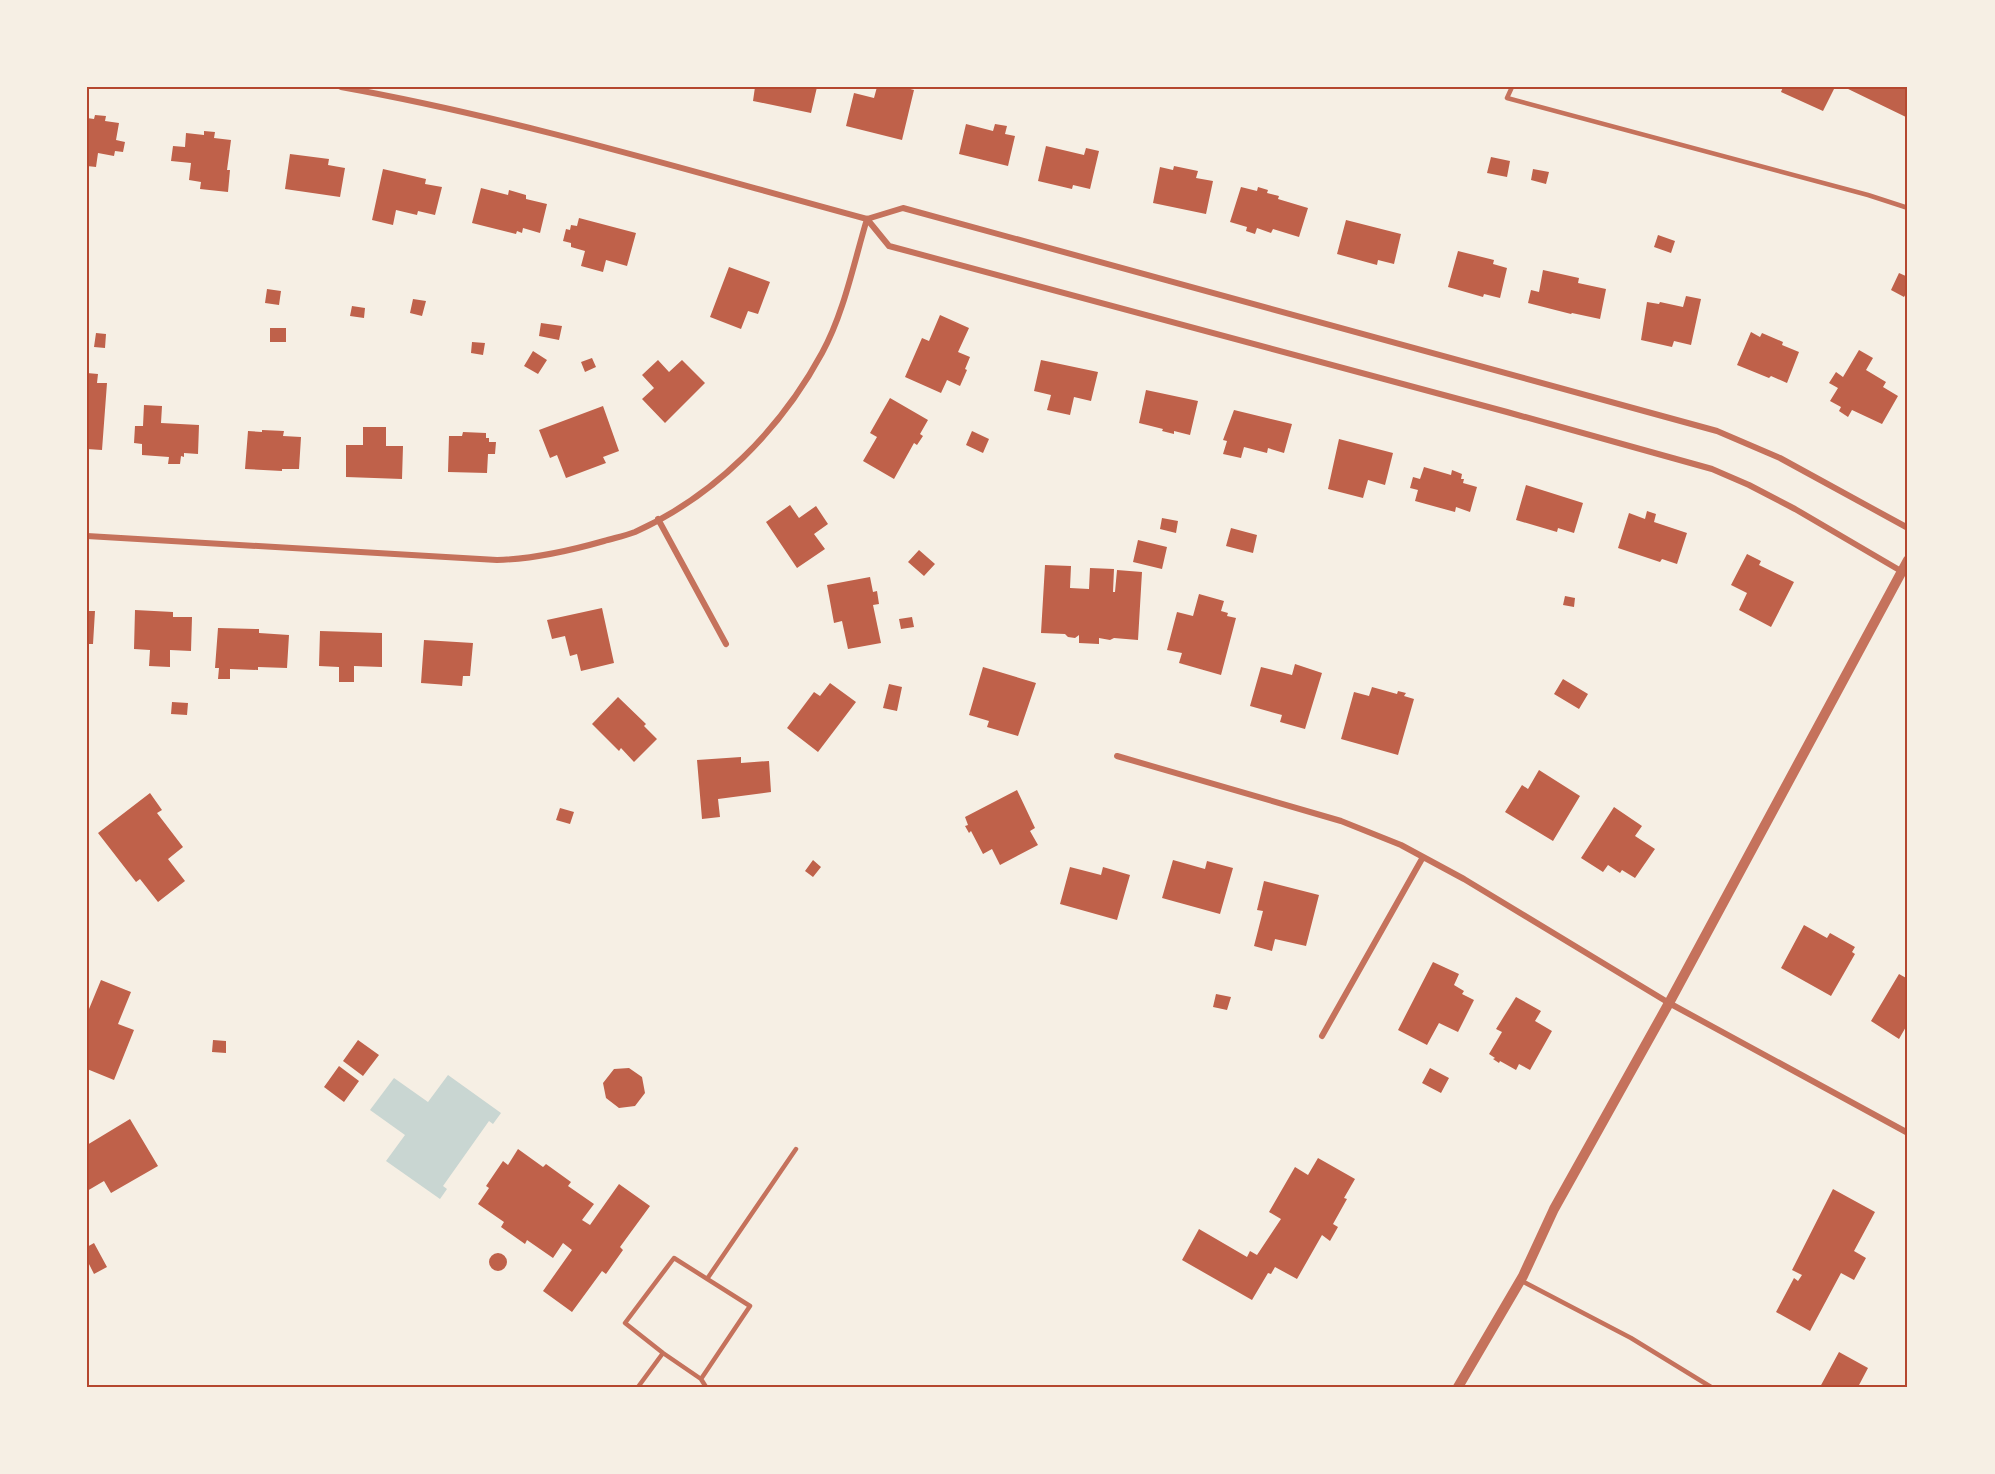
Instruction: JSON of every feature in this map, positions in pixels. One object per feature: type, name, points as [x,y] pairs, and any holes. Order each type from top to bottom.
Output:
[{"type":"street","points":[[341,87],[530,128],[867,219],[903,208],[1717,431],[1780,458],[1908,528]]},
{"type":"street","points":[[87,536],[520,560],[569,551],[633,532],[672,513],[705,490],[746,456],[790,406],[823,351],[832,330],[867,219]]},
{"type":"street","points":[[867,219],[889,246],[1713,469],[1795,509],[1901,571]]},
{"type":"street","points":[[658,519],[726,644]]},
{"type":"street","points":[[1458,1387],[1521,1280],[1559,1200],[1669,1003],[1908,560]]},
{"type":"street","points":[[1116,756],[1341,821],[1401,845],[1464,879],[1669,1003],[1908,1133]]},
{"type":"street","points":[[1322,1036],[1423,857]]},
{"type":"lane","points":[[1512,87],[1507,98],[1868,195],[1908,208]]},
{"type":"lane","points":[[707,1279],[796,1149]]},
{"type":"lane","points":[[701,1379],[750,1306],[674,1258],[625,1323],[701,1379],[706,1387]]},
{"type":"lane","points":[[1521,1280],[1631,1338],[1711,1387]]},
{"type":"lane","points":[[638,1387],[663,1353]]},
{"type":"shaded area","points":[[448,1075],[501,1113],[493,1124],[489,1121],[443,1186],[447,1189],[440,1199],[386,1161],[405,1135],[370,1110],[394,1078],[428,1102]]},
{"type":"building","points":[[755,87],[817,87],[811,113],[753,101]]},
{"type":"building","points":[[877,87],[903,87],[914,90],[902,140],[846,126],[854,93],[874,98]]},
{"type":"building","points":[[1783,87],[1835,87],[1823,111],[1781,92]]},
{"type":"building","points":[[1844,87],[1908,87],[1908,118]]},
{"type":"building","points":[[95,115],[106,116],[105,121],[119,123],[116,140],[125,142],[123,152],[115,151],[114,156],[98,153],[96,167],[87,166],[87,118],[94,119]]},
{"type":"building","points":[[966,124],[993,131],[995,124],[1007,126],[1005,134],[1015,136],[1008,166],[959,154]]},
{"type":"building","points":[[204,131],[215,132],[214,138],[231,140],[227,170],[230,170],[228,192],[200,189],[201,182],[189,180],[191,163],[171,161],[173,146],[185,147],[186,133],[204,135]]},
{"type":"building","points":[[1046,146],[1084,155],[1086,148],[1099,151],[1090,189],[1073,185],[1072,189],[1038,181]]},
{"type":"building","points":[[290,154],[329,159],[328,165],[345,168],[340,197],[285,189]]},
{"type":"building","points":[[1491,157],[1510,161],[1507,177],[1487,173]]},
{"type":"building","points":[[1174,166],[1198,171],[1196,178],[1213,181],[1206,214],[1153,203],[1160,167],[1173,170]]},
{"type":"building","points":[[383,169],[426,179],[425,184],[442,187],[435,215],[418,211],[417,215],[396,210],[393,225],[372,220]]},
{"type":"building","points":[[1533,169],[1549,172],[1546,184],[1531,180]]},
{"type":"building","points":[[1241,187],[1257,191],[1258,187],[1268,190],[1267,193],[1279,196],[1278,199],[1308,208],[1299,237],[1273,229],[1271,233],[1257,228],[1255,234],[1246,231],[1247,227],[1230,222]]},
{"type":"building","points":[[481,188],[508,195],[509,190],[526,195],[526,199],[547,204],[540,233],[523,228],[522,233],[517,231],[516,234],[472,223]]},
{"type":"building","points":[[579,218],[636,233],[627,266],[606,260],[603,272],[581,266],[585,251],[571,247],[571,243],[563,241],[566,229],[570,230],[571,225],[577,226]]},
{"type":"building","points":[[1346,220],[1401,234],[1394,264],[1378,260],[1377,265],[1337,254]]},
{"type":"building","points":[[1658,235],[1675,241],[1671,253],[1654,247]]},
{"type":"building","points":[[1458,251],[1494,260],[1493,264],[1507,268],[1500,298],[1484,294],[1483,297],[1448,287]]},
{"type":"building","points":[[729,267],[770,282],[758,314],[748,311],[741,329],[710,317]]},
{"type":"building","points":[[1543,270],[1579,278],[1578,283],[1606,289],[1600,319],[1528,303],[1531,290],[1539,292]]},
{"type":"building","points":[[1899,273],[1908,277],[1908,290],[1904,297],[1891,290]]},
{"type":"building","points":[[267,289],[281,291],[279,305],[265,303]]},
{"type":"building","points":[[1686,296],[1701,299],[1691,345],[1674,341],[1672,347],[1641,340],[1647,302],[1683,307]]},
{"type":"building","points":[[413,299],[426,301],[422,316],[410,313]]},
{"type":"building","points":[[352,306],[365,308],[364,318],[350,316]]},
{"type":"building","points":[[940,315],[969,328],[958,352],[970,357],[960,386],[947,380],[941,393],[905,377],[922,338],[929,341]]},
{"type":"building","points":[[541,323],[562,326],[559,340],[539,336]]},
{"type":"building","points":[[270,328],[286,328],[286,342],[270,342]]},
{"type":"building","points":[[1751,332],[1760,337],[1762,333],[1799,352],[1787,383],[1737,365]]},
{"type":"building","points":[[96,333],[106,334],[105,348],[94,347]]},
{"type":"building","points":[[472,342],[485,343],[483,355],[471,353]]},
{"type":"building","points":[[1859,350],[1873,358],[1866,370],[1886,382],[1883,387],[1898,396],[1882,424],[1852,410],[1848,417],[1839,411],[1841,407],[1830,401],[1838,388],[1829,383],[1836,372],[1843,377]]},
{"type":"building","points":[[533,351],[547,360],[538,374],[524,366]]},
{"type":"building","points":[[592,358],[596,367],[585,372],[581,362]]},
{"type":"building","points":[[658,360],[669,372],[682,360],[705,383],[665,423],[642,399],[654,388],[642,375]]},
{"type":"building","points":[[1041,360],[1098,372],[1091,401],[1074,397],[1070,415],[1047,410],[1051,395],[1034,391]]},
{"type":"building","points":[[87,373],[98,374],[97,383],[107,383],[102,450],[87,449]]},
{"type":"building","points":[[1146,390],[1198,401],[1190,435],[1174,431],[1174,434],[1139,423]]},
{"type":"building","points":[[890,398],[928,420],[920,434],[923,436],[917,445],[914,443],[894,479],[863,461],[877,437],[870,433]]},
{"type":"building","points":[[144,405],[162,406],[161,423],[199,425],[198,454],[184,453],[180,464],[168,464],[169,457],[142,455],[142,444],[134,443],[135,426],[143,426]]},
{"type":"building","points":[[603,406],[619,451],[603,457],[606,463],[566,478],[557,455],[550,458],[539,430]]},
{"type":"building","points":[[1234,410],[1292,424],[1284,453],[1268,448],[1267,453],[1244,447],[1241,458],[1223,454],[1227,441],[1223,440]]},
{"type":"building","points":[[363,427],[386,427],[386,446],[403,446],[402,479],[346,477],[346,445],[363,445]]},
{"type":"building","points":[[262,430],[284,431],[283,436],[301,437],[299,469],[282,469],[282,471],[245,469],[248,431],[262,432]]},
{"type":"building","points":[[972,431],[989,439],[983,453],[966,445]]},
{"type":"building","points":[[463,432],[486,433],[489,442],[496,442],[495,454],[488,454],[487,473],[448,472],[449,436],[462,436]]},
{"type":"building","points":[[1339,439],[1393,453],[1385,485],[1368,480],[1363,498],[1328,489]]},
{"type":"building","points":[[1424,467],[1451,475],[1452,470],[1462,474],[1463,483],[1477,487],[1470,512],[1456,507],[1455,512],[1415,501],[1418,490],[1410,488],[1413,477],[1420,479]]},
{"type":"building","points":[[1526,485],[1583,503],[1574,533],[1558,528],[1557,532],[1516,520]]},
{"type":"building","points":[[790,505],[799,518],[816,506],[828,524],[814,534],[825,549],[797,568],[766,522]]},
{"type":"building","points":[[1647,511],[1656,514],[1654,522],[1687,533],[1677,564],[1662,559],[1660,562],[1618,548],[1629,513],[1645,519]]},
{"type":"building","points":[[1162,518],[1178,521],[1176,533],[1160,529]]},
{"type":"building","points":[[1231,528],[1257,535],[1253,553],[1226,546]]},
{"type":"building","points":[[1138,540],[1167,547],[1162,569],[1133,562]]},
{"type":"building","points":[[919,550],[935,564],[924,576],[908,562]]},
{"type":"building","points":[[1747,554],[1761,561],[1759,565],[1794,582],[1771,627],[1739,610],[1747,593],[1731,585]]},
{"type":"building","points":[[1045,565],[1071,566],[1070,588],[1089,589],[1090,568],[1114,569],[1113,592],[1115,592],[1117,570],[1142,572],[1138,640],[1099,638],[1099,644],[1079,643],[1079,635],[1075,638],[1065,634],[1041,633]]},
{"type":"building","points":[[870,577],[873,592],[877,591],[879,604],[873,605],[881,643],[848,649],[842,621],[834,623],[827,585]]},
{"type":"building","points":[[1199,594],[1224,601],[1221,611],[1228,613],[1227,616],[1236,618],[1221,675],[1179,663],[1182,653],[1167,650],[1177,612],[1193,616]]},
{"type":"building","points":[[1565,596],[1575,598],[1574,607],[1563,605]]},
{"type":"building","points":[[602,608],[614,663],[581,671],[577,654],[570,656],[565,636],[552,639],[547,620]]},
{"type":"building","points":[[135,610],[173,612],[173,617],[192,617],[191,651],[170,650],[170,667],[149,666],[150,650],[134,649]]},
{"type":"building","points":[[87,611],[95,611],[93,644],[87,644]]},
{"type":"building","points":[[912,617],[914,627],[901,629],[899,619]]},
{"type":"building","points":[[218,628],[259,629],[259,633],[289,635],[287,668],[230,669],[230,679],[218,679],[219,668],[215,668]]},
{"type":"building","points":[[320,631],[382,633],[382,667],[354,666],[354,682],[339,682],[339,667],[319,666]]},
{"type":"building","points":[[424,640],[473,643],[470,676],[463,676],[462,686],[421,683]]},
{"type":"building","points":[[1295,664],[1322,673],[1305,729],[1280,722],[1282,715],[1250,706],[1261,667],[1292,675]]},
{"type":"building","points":[[983,667],[1036,683],[1018,736],[987,727],[989,721],[969,715]]},
{"type":"building","points":[[1563,679],[1588,694],[1579,709],[1554,694]]},
{"type":"building","points":[[830,683],[856,702],[818,752],[787,728],[814,692],[820,696]]},
{"type":"building","points":[[889,684],[902,687],[897,711],[883,708]]},
{"type":"building","points":[[1372,687],[1397,694],[1398,691],[1406,693],[1404,696],[1414,699],[1398,755],[1341,739],[1354,692],[1369,696]]},
{"type":"building","points":[[618,697],[646,724],[644,726],[657,739],[634,762],[621,748],[619,751],[592,724]]},
{"type":"building","points":[[172,702],[188,703],[187,715],[171,714]]},
{"type":"building","points":[[741,757],[741,763],[769,761],[771,792],[718,799],[720,817],[702,819],[697,760]]},
{"type":"building","points":[[1539,770],[1580,796],[1553,841],[1505,812],[1522,785],[1528,789]]},
{"type":"building","points":[[1017,790],[1035,828],[1030,831],[1038,845],[1000,865],[992,849],[983,854],[971,831],[969,833],[965,826],[968,825],[965,817]]},
{"type":"building","points":[[150,793],[162,810],[157,813],[183,847],[168,859],[185,881],[158,902],[140,879],[136,882],[98,833]]},
{"type":"building","points":[[1614,807],[1642,826],[1635,836],[1655,849],[1635,878],[1622,870],[1620,873],[1608,865],[1603,872],[1581,858]]},
{"type":"building","points":[[560,808],[574,812],[570,824],[556,820]]},
{"type":"building","points":[[813,860],[821,867],[813,877],[805,871]]},
{"type":"building","points":[[1173,860],[1205,869],[1207,861],[1233,868],[1220,914],[1162,898]]},
{"type":"building","points":[[1070,867],[1101,875],[1103,867],[1130,875],[1117,920],[1060,904]]},
{"type":"building","points":[[1264,881],[1319,895],[1306,946],[1275,939],[1272,951],[1254,946],[1263,911],[1257,910]]},
{"type":"building","points":[[1804,925],[1827,938],[1830,933],[1855,947],[1852,952],[1855,954],[1831,996],[1781,968]]},
{"type":"building","points":[[1433,962],[1459,974],[1454,985],[1464,991],[1462,994],[1474,1000],[1458,1032],[1439,1023],[1427,1045],[1398,1030]]},
{"type":"building","points":[[1899,974],[1908,979],[1908,1026],[1899,1039],[1871,1021]]},
{"type":"building","points":[[101,980],[131,992],[118,1024],[134,1030],[114,1080],[87,1069],[87,1008],[89,1009]]},
{"type":"building","points":[[1216,994],[1231,997],[1227,1010],[1213,1007]]},
{"type":"building","points":[[1516,997],[1541,1011],[1535,1021],[1552,1031],[1530,1070],[1519,1064],[1516,1070],[1500,1061],[1499,1063],[1489,1054],[1502,1032],[1496,1029]]},
{"type":"building","points":[[213,1040],[226,1041],[226,1053],[212,1052]]},
{"type":"building","points":[[358,1040],[379,1055],[363,1076],[343,1061]]},
{"type":"building","points":[[339,1066],[359,1081],[344,1102],[324,1087]]},
{"type":"building","points":[[629,1068],[642,1077],[645,1093],[635,1106],[619,1108],[606,1098],[603,1083],[614,1069]]},
{"type":"building","points":[[1430,1068],[1449,1078],[1441,1093],[1422,1083]]},
{"type":"building","points":[[130,1119],[158,1166],[111,1193],[104,1181],[87,1191],[87,1145]]},
{"type":"building","points":[[518,1149],[543,1167],[546,1164],[571,1182],[568,1186],[594,1204],[582,1220],[590,1225],[619,1184],[650,1206],[620,1247],[623,1250],[606,1274],[602,1271],[572,1312],[543,1291],[572,1250],[563,1243],[553,1258],[527,1240],[525,1244],[501,1227],[504,1222],[478,1204],[489,1188],[486,1186],[503,1161],[508,1165]]},
{"type":"building","points":[[1318,1158],[1355,1179],[1333,1224],[1338,1227],[1330,1241],[1322,1235],[1297,1279],[1275,1267],[1271,1274],[1268,1273],[1252,1300],[1182,1260],[1199,1229],[1247,1257],[1250,1251],[1257,1255],[1281,1219],[1269,1212],[1295,1167],[1308,1175]]},
{"type":"building","points":[[1833,1189],[1875,1212],[1854,1251],[1866,1258],[1854,1280],[1841,1273],[1810,1331],[1776,1312],[1794,1278],[1798,1281],[1802,1275],[1792,1270]]},
{"type":"building","points":[[94,1243],[107,1267],[94,1274],[87,1260],[87,1247]]},
{"type":"building","points":[[498,1253],[504,1256],[507,1262],[504,1268],[498,1271],[492,1268],[489,1262],[492,1256]]},
{"type":"building","points":[[1839,1352],[1868,1368],[1858,1387],[1820,1387]]}]
